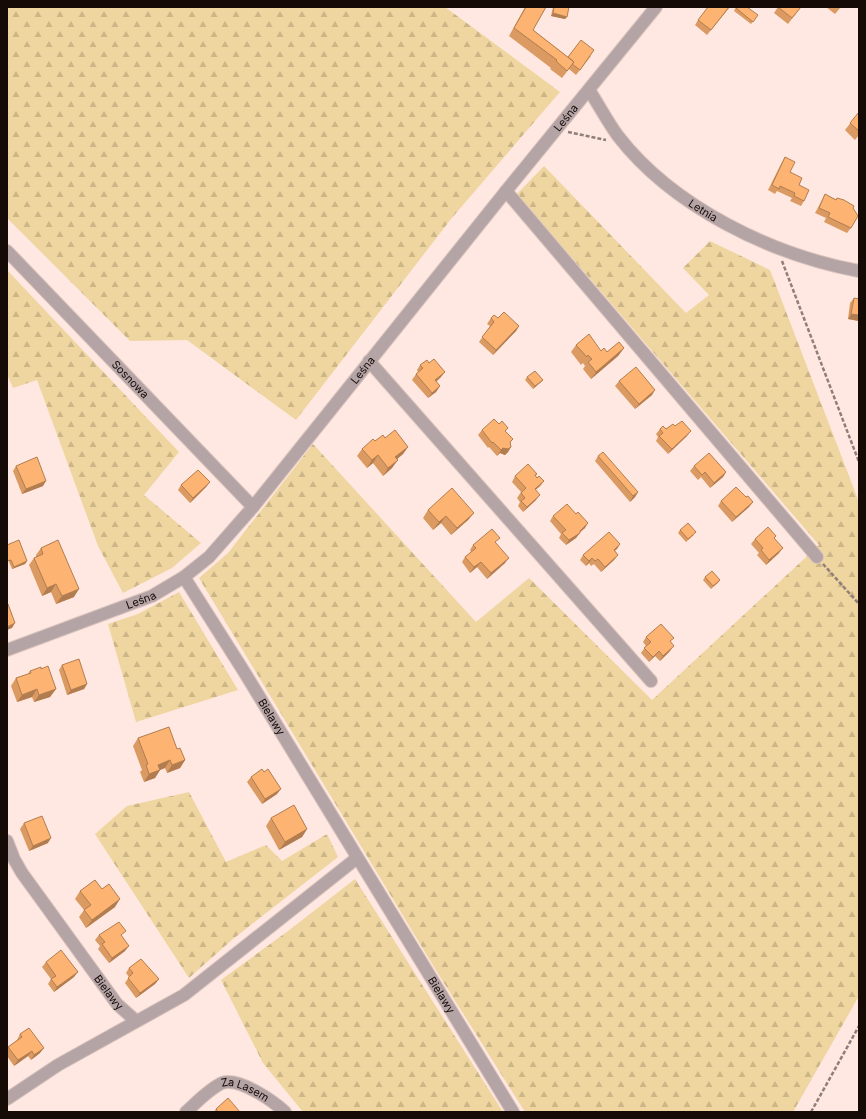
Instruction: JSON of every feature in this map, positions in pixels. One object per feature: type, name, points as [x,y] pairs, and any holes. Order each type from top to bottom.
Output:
[{"type":"street","name":"Leśna","points":[[7,650],[128,606],[164,590],[184,577],[218,548],[656,7]]},
{"type":"street","name":"Letnia","points":[[589,90],[603,114],[628,147],[663,181],[702,210],[779,247],[826,263],[859,271]]},
{"type":"street","points":[[506,191],[817,557]]},
{"type":"street","name":"Sosnowa","points":[[7,251],[253,506]]},
{"type":"street","points":[[369,361],[651,681]]},
{"type":"street","name":"Bielawy","points":[[184,577],[243,670],[513,1112]]},
{"type":"street","name":"Bielawy","points":[[7,840],[14,859],[22,873],[117,1004],[136,1021]]},
{"type":"street","points":[[7,1099],[58,1065],[184,995],[357,858]]},
{"type":"street","name":"Za Lasem","points":[[186,1112],[213,1088],[224,1082],[251,1087],[285,1112]]},
{"type":"path","points":[[555,132],[586,135],[628,147]]},
{"type":"path","points":[[779,247],[780,258],[859,462]]},
{"type":"path","points":[[817,557],[859,604]]},
{"type":"path","points":[[811,1112],[859,1026]]},
{"type":"green space","points":[[7,7],[445,7],[560,92],[451,219],[296,420],[187,340],[130,341],[7,218]]},
{"type":"green space","points":[[544,166],[686,313],[709,295],[683,268],[710,241],[770,270],[859,502],[859,996],[793,1112],[525,1112],[437,972],[199,578],[228,553],[313,444],[476,622],[529,578],[652,700],[819,545],[517,194]]},
{"type":"green space","points":[[7,270],[179,452],[144,495],[201,543],[172,568],[123,593],[98,546],[37,380],[13,388],[7,374]]},
{"type":"green space","points":[[179,592],[238,690],[136,722],[108,624],[138,614]]},
{"type":"green space","points":[[189,792],[226,862],[266,845],[282,861],[327,834],[338,857],[233,939],[189,978],[95,834],[127,806]]},
{"type":"green space","points":[[355,879],[503,1112],[303,1112],[263,1063],[221,980]]},
{"type":"building","points":[[526,7],[546,7],[533,30],[574,62],[567,71],[556,61],[557,60],[514,28]]},
{"type":"building","points":[[554,7],[569,7],[567,17],[553,13]]},
{"type":"building","points":[[708,7],[729,7],[711,30],[698,20]]},
{"type":"building","points":[[736,7],[747,7],[758,15],[753,22]]},
{"type":"building","points":[[778,7],[801,7],[792,18]]},
{"type":"building","points":[[581,40],[594,50],[580,70],[572,64],[574,62],[568,57]]},
{"type":"building","points":[[859,112],[859,131],[850,123]]},
{"type":"building","points":[[785,157],[795,162],[790,172],[802,178],[799,185],[809,190],[804,201],[794,196],[795,193],[780,186],[779,189],[772,185]]},
{"type":"building","points":[[825,194],[836,200],[837,198],[844,200],[854,206],[853,208],[858,216],[851,228],[828,217],[830,213],[819,208]]},
{"type":"building","points":[[854,298],[859,299],[859,315],[851,314]]},
{"type":"building","points":[[504,312],[519,326],[496,350],[482,337],[494,322],[491,318],[494,315],[498,318]]},
{"type":"building","points":[[589,334],[601,351],[604,348],[607,352],[619,342],[624,348],[596,372],[588,362],[592,359],[588,355],[587,357],[576,345]]},
{"type":"building","points":[[434,359],[445,372],[435,380],[440,386],[432,393],[416,374],[423,368],[420,365],[427,360],[429,363]]},
{"type":"building","points":[[636,367],[655,390],[639,404],[619,381]]},
{"type":"building","points":[[535,371],[543,380],[535,386],[527,377]]},
{"type":"building","points":[[494,419],[499,424],[502,421],[508,428],[505,431],[513,439],[510,442],[511,447],[508,449],[503,448],[501,450],[493,442],[492,443],[482,430]]},
{"type":"building","points":[[682,421],[691,431],[672,449],[659,436],[663,433],[660,429],[663,426],[666,429],[673,424],[675,426]]},
{"type":"building","points":[[395,430],[408,447],[395,457],[398,460],[388,468],[378,455],[372,460],[362,449],[373,439],[375,441],[383,435],[385,438]]},
{"type":"building","points":[[603,452],[638,492],[633,496],[598,456]]},
{"type":"building","points":[[709,453],[726,472],[714,483],[705,472],[702,475],[694,466]]},
{"type":"building","points":[[37,457],[46,481],[26,489],[16,466]]},
{"type":"building","points":[[528,464],[537,474],[535,475],[537,478],[539,476],[544,481],[535,489],[540,495],[527,507],[521,501],[525,498],[521,493],[526,488],[515,476]]},
{"type":"building","points":[[198,470],[210,482],[193,498],[181,485]]},
{"type":"building","points":[[736,487],[753,502],[736,517],[721,501]]},
{"type":"building","points":[[452,488],[474,513],[457,528],[446,516],[439,522],[428,510]]},
{"type":"building","points":[[567,504],[576,514],[578,512],[588,523],[580,531],[580,533],[569,540],[562,533],[566,530],[553,516]]},
{"type":"building","points":[[688,523],[696,532],[688,539],[680,530]]},
{"type":"building","points":[[768,527],[776,536],[774,538],[783,548],[769,560],[761,550],[763,548],[755,539]]},
{"type":"building","points":[[492,529],[500,538],[495,542],[509,558],[491,573],[481,562],[474,567],[465,557],[476,548],[473,545]]},
{"type":"building","points":[[609,532],[620,544],[614,550],[618,555],[605,567],[598,559],[595,561],[592,558],[589,561],[583,555]]},
{"type":"building","points":[[19,540],[27,561],[14,567],[11,560],[7,561],[7,545]]},
{"type":"building","points":[[58,540],[79,589],[62,596],[56,584],[47,588],[34,558],[43,554],[41,548]]},
{"type":"building","points":[[712,571],[720,580],[713,586],[705,577]]},
{"type":"building","points":[[8,604],[15,623],[7,627],[7,605]]},
{"type":"building","points":[[661,624],[674,638],[670,641],[674,646],[663,656],[659,651],[653,657],[644,648],[651,642],[646,637]]},
{"type":"building","points":[[79,659],[87,684],[71,690],[62,665]]},
{"type":"building","points":[[48,666],[56,689],[39,695],[37,689],[22,695],[16,678],[31,673],[30,671]]},
{"type":"building","points":[[169,727],[177,749],[180,748],[185,760],[172,765],[170,760],[158,765],[160,770],[149,774],[146,765],[148,764],[138,738]]},
{"type":"building","points":[[262,769],[264,772],[268,769],[281,789],[265,799],[251,777]]},
{"type":"building","points":[[294,805],[307,829],[285,842],[271,818]]},
{"type":"building","points":[[42,816],[51,838],[33,846],[24,823]]},
{"type":"building","points":[[95,880],[102,889],[109,884],[120,899],[92,920],[84,910],[91,905],[80,891]]},
{"type":"building","points":[[119,922],[126,931],[121,935],[129,946],[112,958],[102,944],[105,942],[99,935]]},
{"type":"building","points":[[61,950],[78,972],[57,987],[51,979],[56,976],[46,962]]},
{"type":"building","points":[[141,959],[159,979],[140,993],[128,978],[133,973],[129,968]]},
{"type":"building","points":[[29,1028],[44,1048],[34,1055],[32,1051],[18,1060],[8,1047],[22,1037],[20,1034]]},
{"type":"building","points":[[228,1098],[240,1112],[218,1112],[216,1109]]}]
